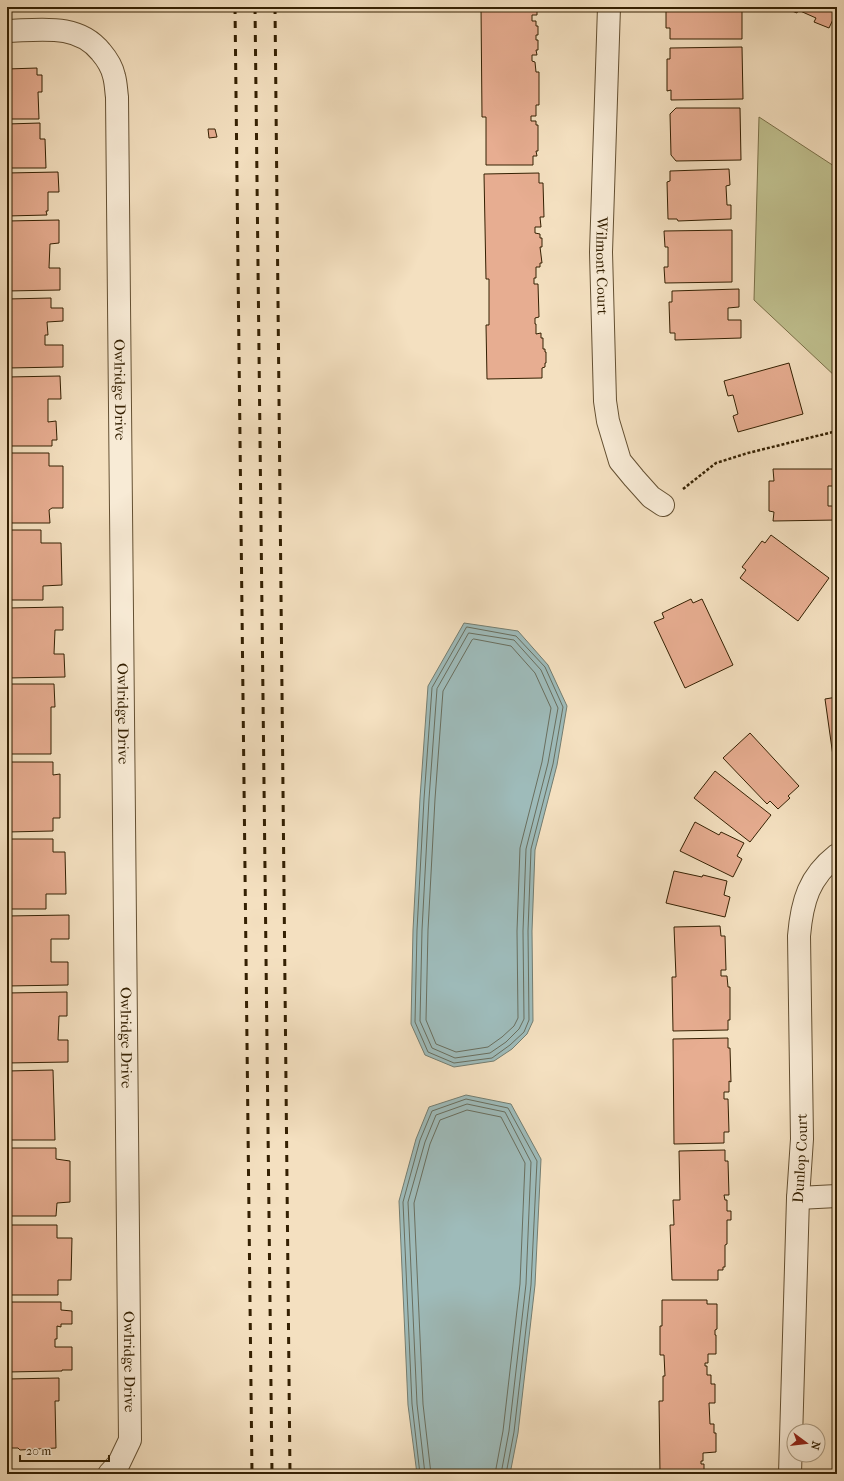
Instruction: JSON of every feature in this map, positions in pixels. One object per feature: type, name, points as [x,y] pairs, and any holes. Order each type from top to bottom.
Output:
[{"type":"street","name":"Wilmont Court","points":[[609,7],[601,252],[605,401],[608,421],[620,461],[651,497],[663,505]]},
{"type":"street","name":"Owlridge Drive","points":[[7,31],[60,30],[82,35],[98,48],[108,60],[114,76],[117,97],[130,1440],[119,1463],[109,1474]]},
{"type":"street","name":"Dunlop Court","points":[[790,1474],[798,1198],[802,1139],[799,936],[801,913],[807,892],[816,876],[837,855]]},
{"type":"street","points":[[798,1198],[837,1196]]},
{"type":"path","points":[[663,505],[716,463],[748,453],[837,432]]},
{"type":"green space","points":[[759,117],[837,168],[837,378],[754,300]]},
{"type":"water","points":[[464,623],[518,631],[548,665],[567,706],[557,765],[535,850],[532,931],[533,1021],[527,1034],[512,1049],[494,1061],[454,1067],[425,1055],[411,1024],[413,930],[428,686]]},
{"type":"water","points":[[466,1095],[511,1104],[541,1159],[535,1285],[518,1433],[510,1474],[417,1474],[408,1405],[399,1201],[416,1139],[429,1107]]},
{"type":"building","points":[[481,7],[537,7],[537,15],[532,15],[532,21],[536,21],[536,26],[538,26],[538,35],[536,35],[536,40],[538,40],[538,50],[536,50],[537,55],[532,55],[532,61],[535,62],[536,72],[539,72],[539,105],[536,105],[536,116],[531,116],[531,121],[536,121],[536,125],[538,125],[538,151],[536,151],[537,156],[533,156],[533,165],[486,165],[486,117],[482,117]]},
{"type":"building","points":[[666,7],[742,7],[742,39],[670,39],[670,28],[666,28]]},
{"type":"building","points":[[782,7],[837,7],[837,11],[829,28],[814,22],[816,18],[798,10],[797,13]]},
{"type":"building","points":[[742,47],[743,99],[671,100],[671,90],[667,91],[667,59],[670,59],[670,48]]},
{"type":"building","points":[[37,68],[37,75],[42,75],[42,92],[38,92],[39,119],[7,119],[7,69]]},
{"type":"building","points":[[676,108],[740,108],[741,160],[676,161],[671,155],[670,114]]},
{"type":"building","points":[[40,123],[40,139],[45,139],[46,168],[7,168],[7,124]]},
{"type":"building","points":[[208,129],[215,129],[217,137],[209,138]]},
{"type":"building","points":[[729,169],[730,185],[726,186],[727,205],[731,205],[731,219],[678,221],[677,219],[668,219],[667,182],[670,181],[670,171]]},
{"type":"building","points":[[58,172],[59,192],[48,192],[47,215],[7,216],[7,173]]},
{"type":"building","points":[[539,173],[539,183],[543,183],[544,217],[540,217],[541,227],[535,227],[535,233],[540,234],[540,238],[542,238],[542,247],[540,247],[542,263],[540,263],[540,267],[536,267],[536,278],[534,278],[534,284],[538,284],[539,317],[535,318],[535,324],[536,334],[541,333],[541,338],[543,338],[543,349],[545,349],[546,352],[545,367],[542,368],[542,378],[487,379],[486,325],[489,325],[489,279],[486,279],[484,174]]},
{"type":"building","points":[[59,220],[59,243],[50,244],[49,268],[60,268],[60,290],[7,291],[7,221]]},
{"type":"building","points":[[732,230],[732,282],[665,283],[664,267],[668,267],[668,247],[665,247],[664,231]]},
{"type":"building","points":[[739,289],[739,307],[728,308],[728,320],[741,320],[741,338],[675,340],[675,333],[670,333],[669,302],[672,302],[672,291]]},
{"type":"building","points":[[51,298],[51,308],[63,308],[63,321],[47,322],[48,335],[45,335],[45,345],[63,345],[63,367],[7,368],[7,299]]},
{"type":"building","points":[[789,363],[803,414],[738,432],[733,416],[738,414],[733,395],[728,396],[724,381]]},
{"type":"building","points":[[60,376],[61,399],[48,399],[48,422],[56,421],[57,440],[52,440],[52,446],[7,446],[7,377]]},
{"type":"building","points":[[7,453],[49,453],[49,466],[63,466],[63,508],[52,508],[49,510],[50,523],[7,523]]},
{"type":"building","points":[[773,469],[837,469],[837,486],[828,486],[828,506],[837,506],[837,520],[773,521],[774,512],[769,511],[769,481],[774,481]]},
{"type":"building","points":[[7,530],[41,530],[41,543],[61,543],[62,585],[43,586],[43,600],[7,600]]},
{"type":"building","points":[[771,535],[829,578],[798,621],[740,578],[746,570],[742,567],[762,541],[765,543]]},
{"type":"building","points":[[691,599],[693,603],[702,599],[733,665],[685,688],[654,622],[664,618],[662,613]]},
{"type":"building","points":[[63,607],[63,630],[55,630],[54,654],[64,654],[65,677],[7,678],[7,608]]},
{"type":"building","points":[[7,684],[54,684],[55,707],[51,707],[51,754],[7,754]]},
{"type":"building","points":[[837,697],[837,755],[833,756],[825,699]]},
{"type":"building","points":[[750,733],[799,786],[788,796],[790,798],[778,809],[770,801],[767,804],[723,758]]},
{"type":"building","points":[[7,762],[53,762],[53,775],[60,774],[60,818],[53,818],[53,831],[7,832]]},
{"type":"building","points":[[715,771],[771,815],[750,842],[694,798]]},
{"type":"building","points":[[695,822],[719,835],[721,832],[744,843],[737,856],[742,859],[733,877],[680,851]]},
{"type":"building","points":[[7,839],[53,839],[53,852],[65,852],[66,894],[46,894],[46,909],[7,909]]},
{"type":"building","points":[[674,871],[702,877],[703,875],[727,881],[724,895],[730,897],[725,917],[666,903]]},
{"type":"building","points":[[69,915],[69,939],[51,939],[51,962],[68,962],[68,985],[7,986],[7,916]]},
{"type":"building","points":[[720,926],[721,936],[725,936],[726,970],[721,970],[721,976],[727,976],[728,987],[730,987],[730,1020],[728,1020],[728,1030],[673,1031],[672,977],[676,977],[674,927]]},
{"type":"building","points":[[67,992],[67,1016],[59,1016],[58,1040],[68,1040],[68,1062],[7,1063],[7,993]]},
{"type":"building","points":[[728,1038],[728,1048],[730,1048],[731,1082],[729,1081],[729,1092],[724,1092],[724,1099],[728,1099],[729,1132],[724,1132],[724,1143],[674,1144],[673,1039]]},
{"type":"building","points":[[53,1070],[55,1140],[7,1140],[7,1071]]},
{"type":"building","points":[[7,1148],[56,1148],[56,1159],[70,1161],[70,1202],[57,1203],[56,1216],[7,1216]]},
{"type":"building","points":[[725,1150],[725,1161],[728,1161],[729,1195],[724,1195],[725,1200],[727,1200],[727,1211],[731,1211],[731,1220],[727,1220],[725,1267],[723,1267],[723,1270],[718,1270],[718,1280],[672,1280],[670,1225],[674,1225],[673,1200],[680,1200],[679,1151]]},
{"type":"building","points":[[7,1225],[57,1225],[57,1238],[72,1238],[71,1280],[58,1280],[58,1295],[7,1295]]},
{"type":"building","points":[[662,1300],[707,1300],[707,1304],[717,1304],[717,1329],[715,1330],[716,1354],[708,1354],[708,1363],[705,1363],[705,1366],[707,1366],[707,1375],[711,1375],[711,1384],[715,1384],[715,1403],[709,1403],[710,1424],[714,1424],[714,1433],[716,1433],[716,1452],[703,1453],[703,1461],[701,1461],[701,1464],[704,1464],[704,1473],[716,1474],[660,1474],[659,1401],[663,1401],[663,1376],[665,1376],[664,1355],[660,1355]]},
{"type":"building","points":[[7,1302],[61,1302],[61,1310],[72,1311],[72,1324],[61,1324],[61,1327],[57,1326],[57,1339],[55,1339],[55,1347],[72,1347],[72,1370],[7,1372]]},
{"type":"building","points":[[59,1378],[59,1401],[55,1401],[56,1448],[20,1450],[18,1448],[7,1448],[7,1379]]},
{"type":"railway","points":[[235,7],[252,1474]]},
{"type":"railway","points":[[255,7],[272,1474]]},
{"type":"railway","points":[[275,7],[290,1474]]}]
